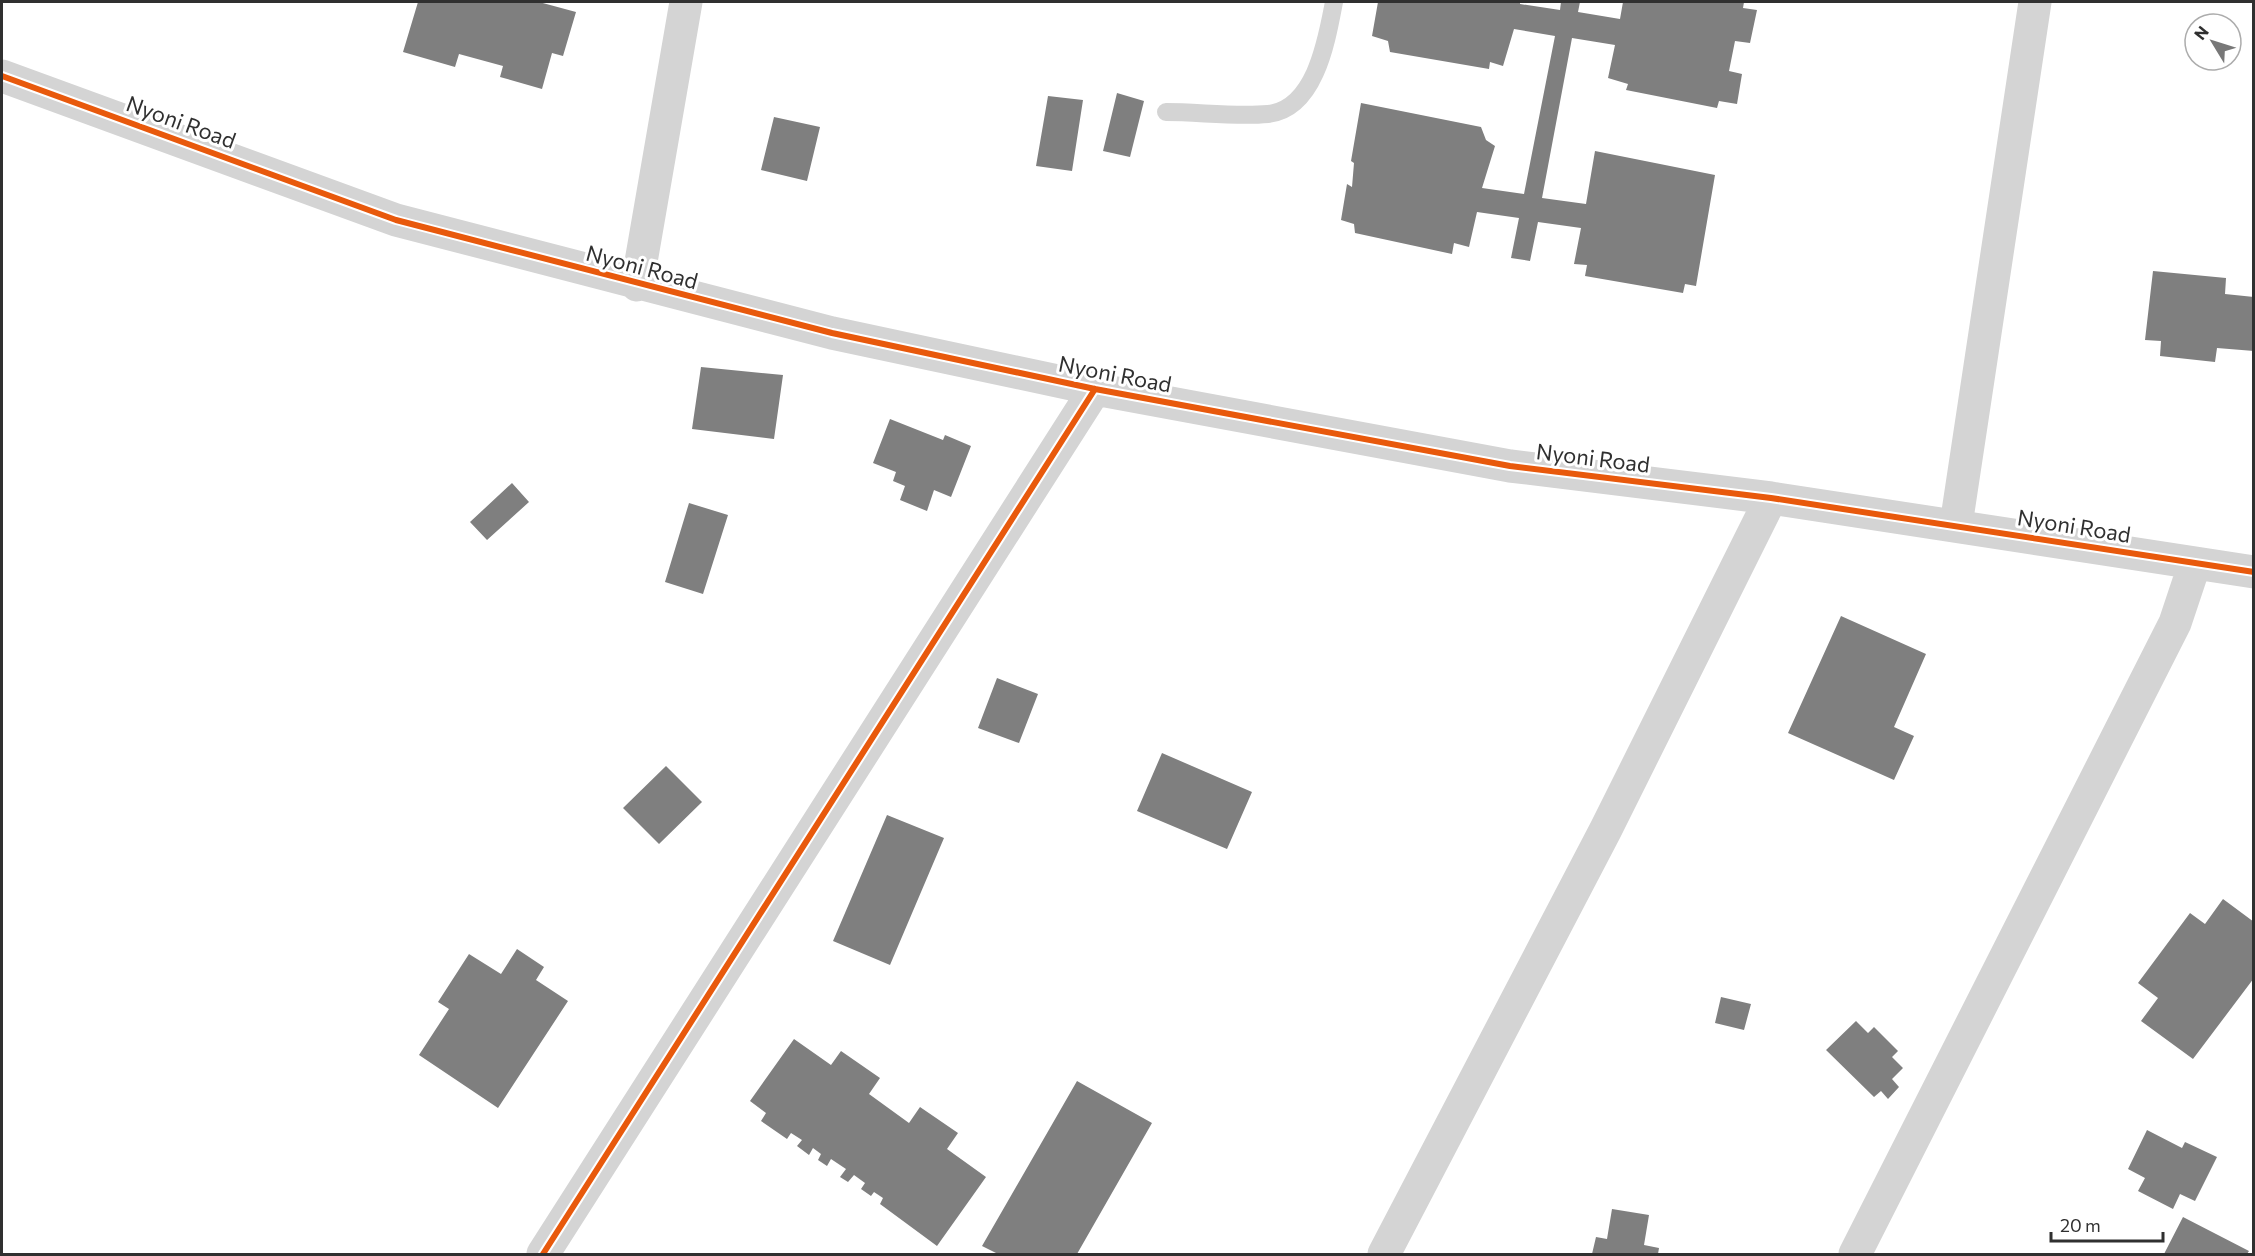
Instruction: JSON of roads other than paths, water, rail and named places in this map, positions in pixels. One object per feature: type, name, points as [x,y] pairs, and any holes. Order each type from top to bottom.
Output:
[{"type":"street","points":[[637,285],[686,2]]},
{"type":"street","points":[[1956,525],[2036,2]]},
{"type":"street","name":"Nyoni Road","points":[[2,76],[396,220],[637,285],[832,333],[1095,389],[1510,466],[1771,498],[2253,572]]},
{"type":"street","points":[[543,1254],[1095,389]]},
{"type":"street","points":[[1384,1254],[1606,829],[1771,498]]},
{"type":"street","points":[[1855,1254],[2175,623],[2195,563]]},
{"type":"lane","points":[[1166,112],[1270,114],[1287,107],[1314,75],[1324,53],[1334,2]]}]
